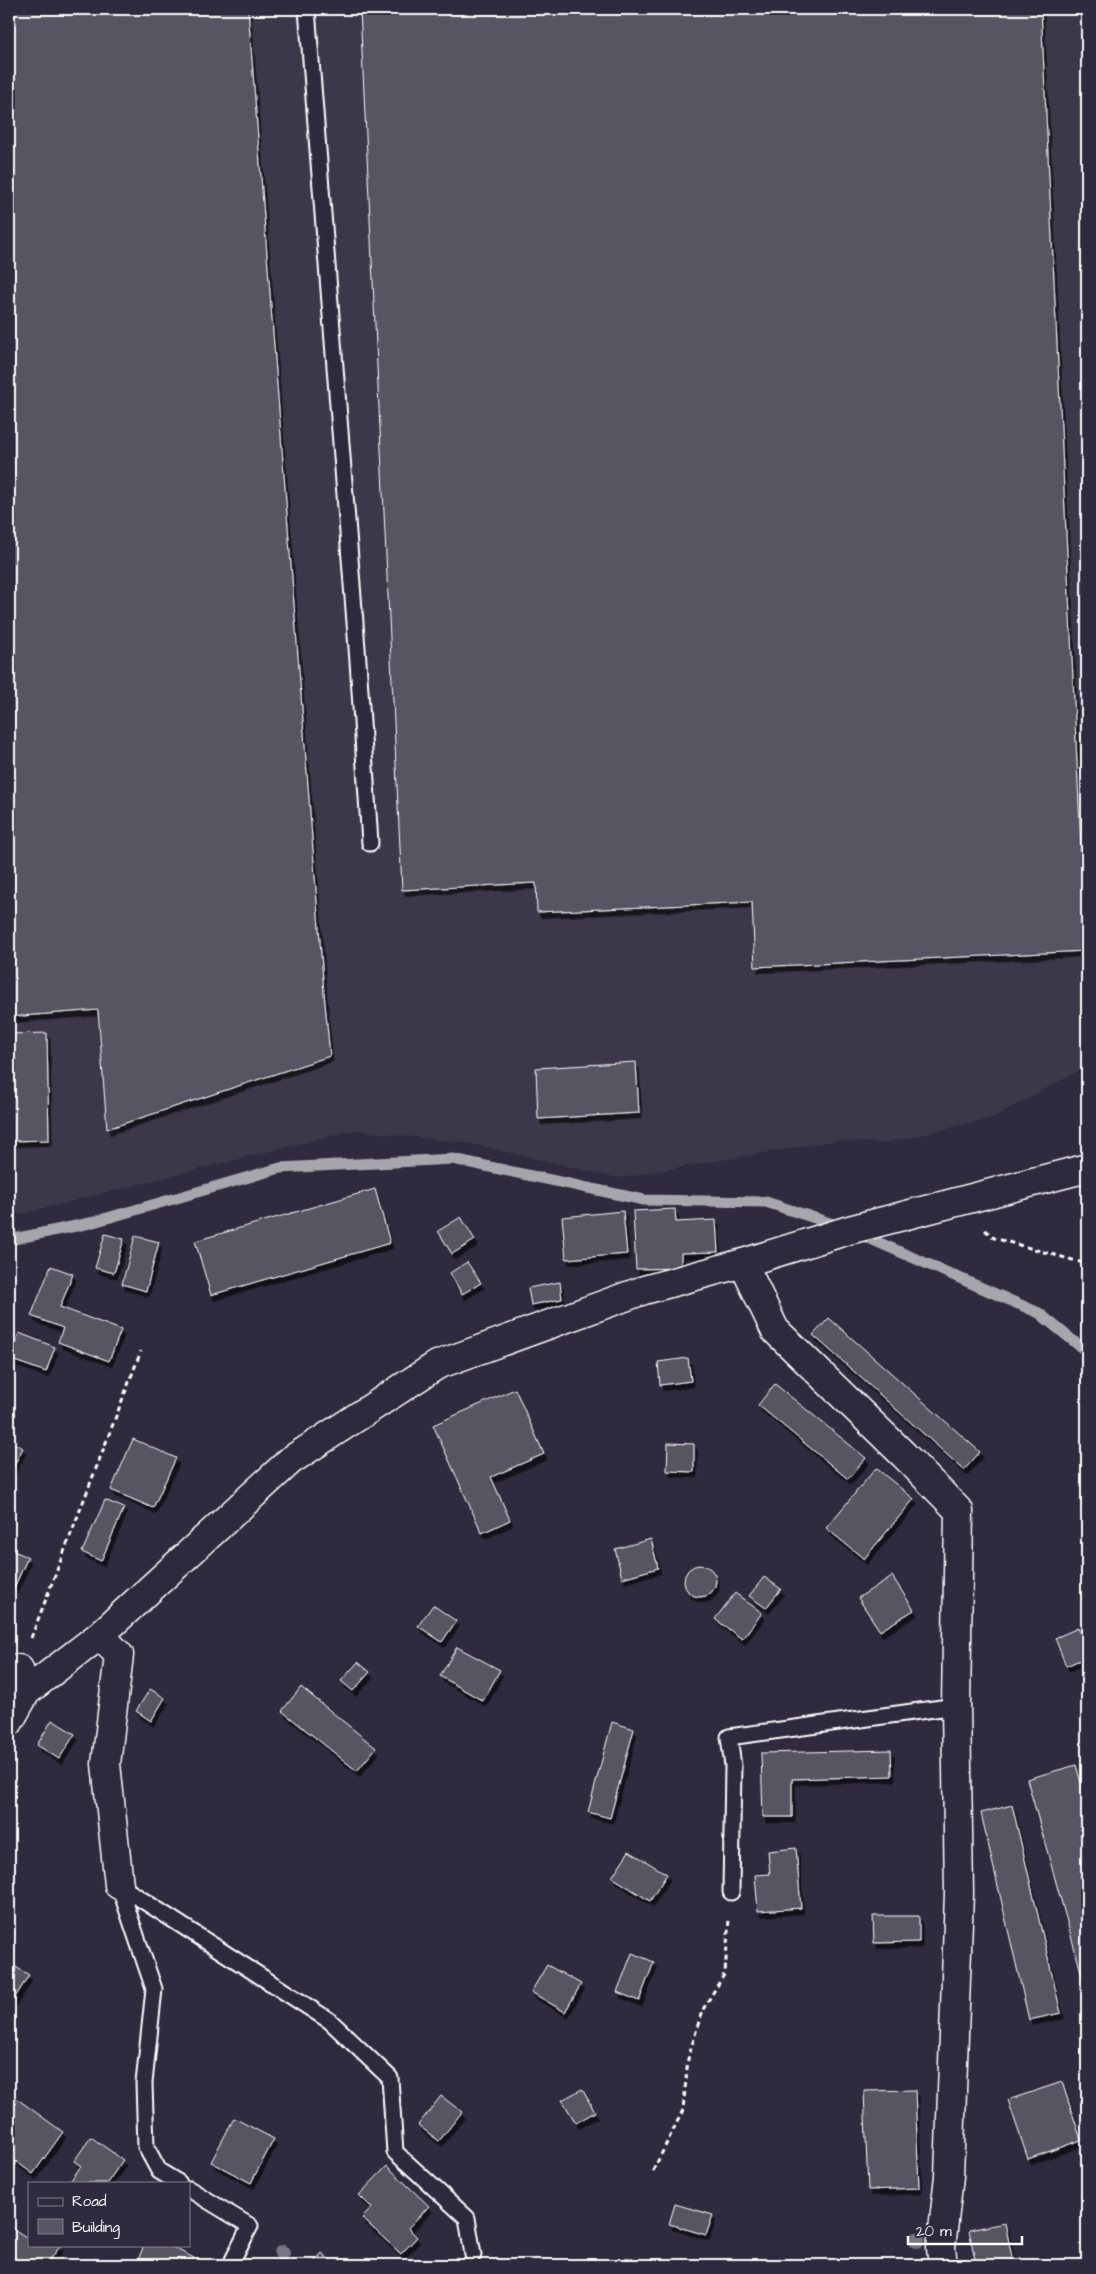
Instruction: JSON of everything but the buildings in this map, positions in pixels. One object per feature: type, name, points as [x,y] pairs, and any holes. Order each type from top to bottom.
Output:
[{"type":"street","points":[[9,1722],[18,1677],[100,1635],[291,1460],[437,1365],[644,1290],[743,1263],[849,1230],[1087,1168]]},
{"type":"street","points":[[743,1263],[775,1330],[904,1454],[959,1511],[956,1706],[959,1893],[949,2176],[941,2248],[942,2265]]},
{"type":"street","points":[[100,1635],[119,1655],[106,1764],[119,1885]]},
{"type":"lane","points":[[306,9],[358,661],[370,843]]},
{"type":"lane","points":[[731,1892],[734,1766],[728,1737],[956,1706]]},
{"type":"lane","points":[[119,1885],[154,1989],[144,2083],[146,2147],[160,2171],[176,2182]]},
{"type":"lane","points":[[119,1885],[330,2021],[390,2078],[395,2152],[467,2218],[473,2255]]},
{"type":"lane","points":[[190,2190],[250,2226],[233,2260]]},
{"type":"path","points":[[956,1202],[994,1238],[1087,1264]]},
{"type":"path","points":[[18,1677],[141,1351]]},
{"type":"path","points":[[653,2170],[683,2110],[688,2060],[702,2010],[725,1973],[731,1892]]},
{"type":"path","points":[[799,2265],[807,2262],[850,2265]]},
{"type":"shaded area","points":[[9,9],[1087,9],[1087,1066],[992,1118],[886,1143],[833,1141],[618,1178],[467,1143],[354,1130],[9,1217]]},
{"type":"waterway","points":[[9,1240],[90,1223],[280,1168],[453,1159],[644,1200],[766,1202],[842,1227]]},
{"type":"waterway","points":[[857,1233],[1039,1313],[1087,1352]]}]
